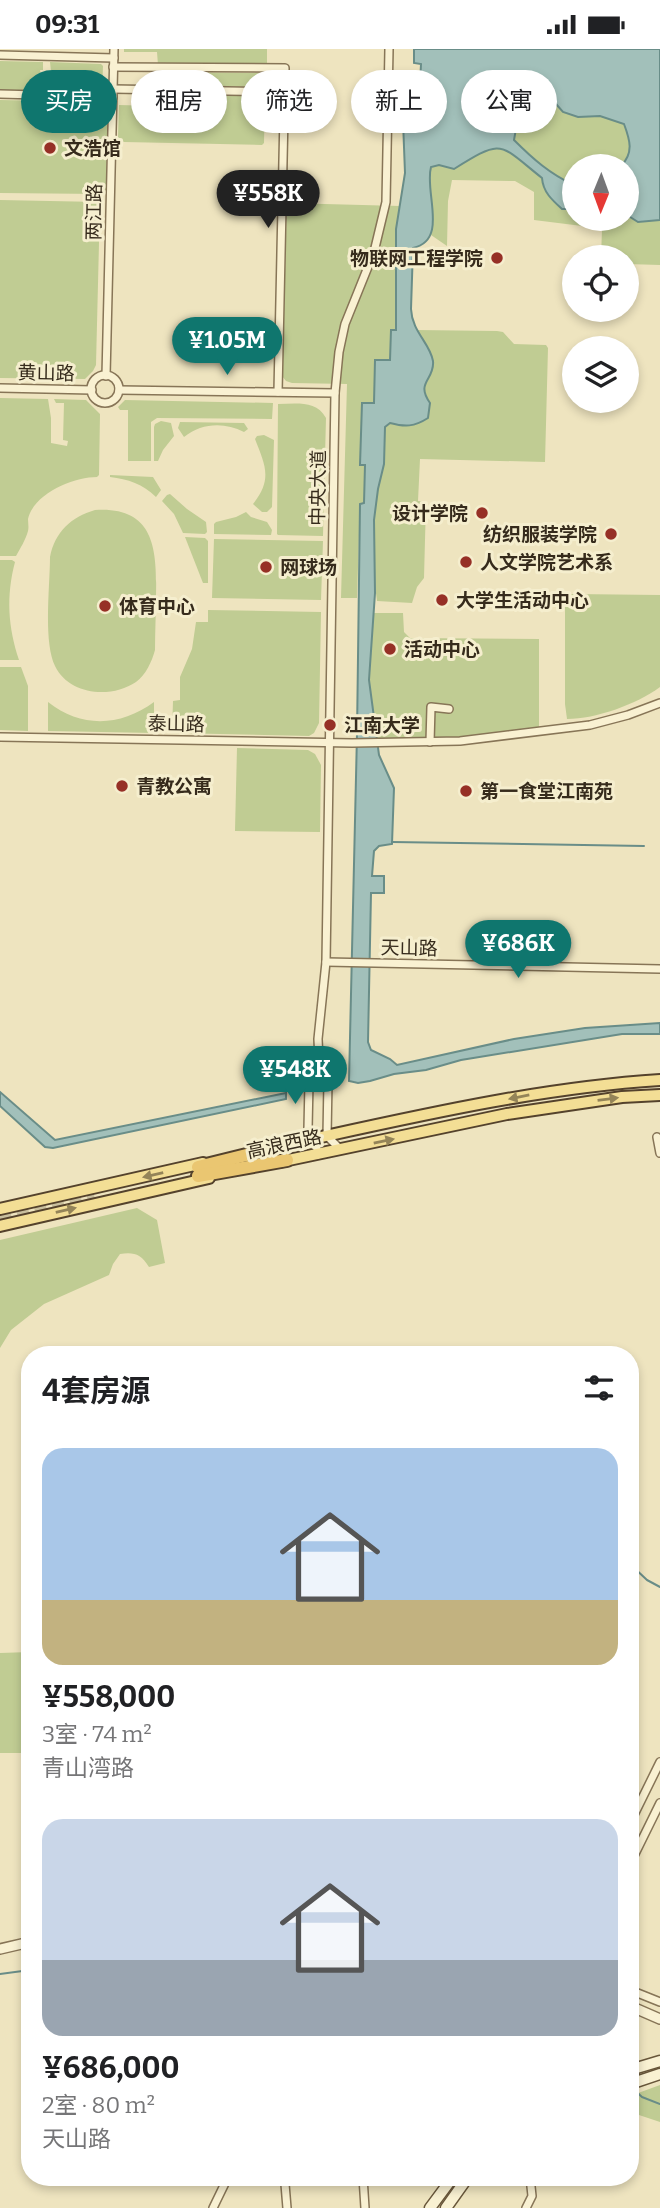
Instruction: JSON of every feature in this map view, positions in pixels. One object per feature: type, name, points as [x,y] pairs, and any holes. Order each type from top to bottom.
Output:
[{"type":"highway","points":[[287,1160],[198,1172],[309,1140]]},
{"type":"main road","name":"高浪西路","points":[[0,1207],[533,1094],[660,1080]]},
{"type":"main road","name":"高浪西路","points":[[3,1227],[287,1160],[507,1114],[622,1097],[660,1095]]},
{"type":"main road","points":[[639,2067],[660,2061]]},
{"type":"main road","points":[[639,2080],[660,2074]]},
{"type":"main road","points":[[430,2208],[446,2186]]},
{"type":"main road","points":[[446,2208],[462,2186]]},
{"type":"street","name":"中央大道","points":[[319,1061],[318,1039],[326,962],[335,393],[345,324],[374,252],[386,202],[389,49]]},
{"type":"street","points":[[0,55],[114,53]]},
{"type":"street","name":"两江路","points":[[113,67],[114,53]]},
{"type":"street","points":[[113,67],[285,70]]},
{"type":"street","points":[[117,93],[241,92]]},
{"type":"street","points":[[0,95],[21,95]]},
{"type":"street","name":"两江路","points":[[106,376],[112,133]]},
{"type":"street","points":[[278,392],[283,133]]},
{"type":"street","name":"黄山路","points":[[106,376],[96,380],[92,390],[97,400],[105,403],[115,399],[119,390],[335,393]]},
{"type":"street","points":[[106,376],[117,381],[119,390]]},
{"type":"street","name":"黄山路","points":[[0,388],[92,390]]},
{"type":"street","points":[[449,709],[431,707],[430,742],[506,737],[590,725],[660,703]]},
{"type":"street","name":"泰山路","points":[[0,737],[329,743],[430,742]]},
{"type":"street","name":"天山路","points":[[326,962],[660,969]]},
{"type":"street","points":[[319,1061],[328,1081],[327,1136],[341,1150]]},
{"type":"street","points":[[318,1155],[309,1140],[309,1082],[319,1061]]},
{"type":"street","points":[[657,1137],[660,1153]]},
{"type":"street","points":[[639,1805],[660,1762]]},
{"type":"street","points":[[639,1846],[660,1803]]},
{"type":"street","points":[[0,1949],[21,1944]]},
{"type":"street","points":[[639,1994],[660,2002]]},
{"type":"street","points":[[639,2009],[660,2019]]},
{"type":"street","points":[[213,2208],[224,2186]]},
{"type":"street","points":[[285,2186],[288,2208]]},
{"type":"street","points":[[364,2186],[365,2208]]},
{"type":"street","points":[[526,2208],[532,2196],[531,2186]]},
{"type":"green space","points":[[124,49],[267,49],[267,63],[158,65],[157,52],[124,52]]},
{"type":"green space","points":[[0,61],[43,62],[43,70],[21,70],[21,90],[0,90]]},
{"type":"green space","points":[[50,62],[103,66],[103,70],[51,70]]},
{"type":"green space","points":[[227,73],[241,73],[241,87],[227,87]]},
{"type":"green space","points":[[227,94],[241,95],[241,133],[264,133],[264,143],[124,142],[118,137],[119,105],[131,105],[131,133],[227,133]]},
{"type":"green space","points":[[0,100],[21,100],[21,133],[107,133],[106,190],[100,194],[0,193]]},
{"type":"green space","points":[[557,105],[578,117],[600,116],[624,124],[630,146],[628,154],[562,154],[562,179],[514,140],[515,133],[557,133]]},
{"type":"green space","points":[[499,148],[512,152],[542,178],[546,192],[562,209],[562,224],[534,220],[534,192],[515,181],[452,180],[448,201],[447,246],[431,235],[431,167],[439,165],[454,169],[486,149]]},
{"type":"green space","points":[[0,200],[100,202],[96,365],[85,379],[0,378]]},
{"type":"green space","points":[[287,203],[400,206],[396,229],[396,330],[391,331],[390,360],[375,360],[374,404],[362,404],[360,465],[365,465],[364,504],[360,504],[357,598],[341,598],[347,384],[292,383],[282,376]]},
{"type":"green space","points":[[660,220],[660,265],[639,264],[639,245],[601,245],[602,231],[639,231],[639,222]]},
{"type":"green space","points":[[416,330],[497,331],[503,332],[514,344],[546,345],[545,462],[420,459],[418,501],[426,502],[424,578],[417,587],[412,603],[377,601],[374,578],[374,520],[384,464],[384,427],[390,423],[401,426],[430,403],[424,390],[432,372],[433,360]]},
{"type":"green space","points":[[0,398],[48,399],[51,443],[67,446],[68,441],[63,440],[64,403],[56,403],[54,399],[86,400],[100,414],[99,475],[67,483],[38,501],[28,519],[27,534],[16,556],[0,556]]},
{"type":"green space","points":[[125,400],[273,403],[272,419],[157,418],[151,422],[151,461],[128,461],[128,410],[120,410],[118,407]]},
{"type":"green space","name":"网球场","points":[[278,404],[311,406],[322,412],[326,418],[323,536],[277,534]]},
{"type":"green space","points":[[161,421],[171,423],[174,436],[158,461],[154,461],[154,427]]},
{"type":"green space","points":[[180,422],[244,423],[248,429],[244,432],[221,425],[213,426],[198,429],[184,437],[178,428]]},
{"type":"green space","points":[[264,435],[274,440],[272,507],[267,512],[262,512],[253,504],[265,479],[264,464],[255,439]]},
{"type":"green space","points":[[110,475],[153,477],[161,490],[156,497],[140,485]]},
{"type":"green space","points":[[170,494],[206,522],[205,534],[183,533],[174,514],[162,501]]},
{"type":"green space","name":"体育中心","points":[[95,510],[130,515],[141,523],[153,547],[156,578],[155,650],[150,663],[136,682],[115,691],[103,692],[80,688],[61,676],[51,655],[48,628],[52,548],[65,527]]},
{"type":"green space","points":[[246,512],[251,517],[267,522],[272,530],[271,535],[214,534],[216,522]]},
{"type":"green space","points":[[185,537],[205,538],[208,541],[208,583],[203,583]]},
{"type":"green space","name":"网球场","points":[[214,539],[323,541],[321,600],[212,598]]},
{"type":"green space","points":[[0,560],[15,562],[10,587],[10,611],[12,636],[19,660],[0,660]]},
{"type":"green space","points":[[573,594],[660,595],[660,687],[616,709],[567,719],[565,598]]},
{"type":"green space","points":[[208,610],[321,612],[319,723],[314,733],[309,736],[172,733],[173,701],[180,700],[180,677],[192,649],[196,622],[208,622]]},
{"type":"green space","points":[[374,613],[403,613],[404,632],[410,638],[539,639],[539,730],[378,743],[369,680]]},
{"type":"green space","points":[[0,667],[21,667],[28,686],[28,731],[0,730]]},
{"type":"green space","points":[[48,702],[74,716],[101,721],[128,716],[154,702],[154,733],[48,731]]},
{"type":"green space","points":[[237,748],[308,750],[315,754],[321,765],[320,832],[235,831]]},
{"type":"green space","points":[[137,1208],[157,1220],[165,1263],[149,1267],[137,1255],[120,1254],[109,1275],[44,1304],[11,1330],[0,1348],[0,1240]]},
{"type":"green space","points":[[21,1652],[21,1753],[0,1753],[0,1653]]},
{"type":"green space","points":[[660,2085],[660,2122],[639,2115],[639,2093]]},
{"type":"water","points":[[414,49],[660,49],[660,220],[639,222],[639,154],[628,154],[630,146],[624,124],[600,116],[578,117],[563,112],[557,105],[557,70],[461,70],[461,133],[515,133],[514,140],[562,179],[562,209],[546,192],[542,178],[517,157],[500,149],[483,152],[454,169],[439,165],[431,167],[433,225],[424,243],[413,248],[411,309],[414,324],[433,361],[424,390],[430,403],[428,418],[414,425],[390,423],[385,427],[384,464],[374,520],[375,593],[369,680],[379,755],[394,788],[392,844],[379,846],[374,851],[372,876],[384,876],[384,893],[371,893],[368,1042],[371,1050],[397,1065],[514,1039],[585,1028],[660,1023],[660,1034],[622,1034],[461,1060],[426,1070],[358,1083],[349,1081],[360,504],[364,503],[365,465],[360,465],[362,403],[374,403],[375,360],[390,360],[391,330],[396,330],[396,229],[405,173],[403,133],[447,133],[447,70],[421,70],[421,64],[414,63]]},
{"type":"water","points":[[0,1092],[55,1140],[286,1093],[286,1099],[53,1148],[45,1147],[0,1106]]},
{"type":"waterway","points":[[392,842],[644,846]]},
{"type":"waterway","points":[[639,1572],[660,1587]]},
{"type":"waterway","points":[[0,1974],[21,1971]]},
{"type":"waterway","points":[[639,2094],[660,2104]]},
{"type":"tunnel","points":[[0,1220],[95,1199]]},
{"type":"place","name":"文浩馆","points":[[50,148]]},
{"type":"place","name":"物联网工程学院","points":[[497,258]]},
{"type":"place","name":"设计学院","points":[[482,513]]},
{"type":"place","name":"纺织服装学院","points":[[611,534]]},
{"type":"place","name":"人文学院艺术系","points":[[466,562]]},
{"type":"place","name":"网球场","points":[[266,567]]},
{"type":"place","name":"大学生活动中心","points":[[442,600]]},
{"type":"place","name":"体育中心","points":[[105,606]]},
{"type":"place","name":"活动中心","points":[[390,649]]},
{"type":"place","name":"江南大学","points":[[330,725]]},
{"type":"place","name":"青教公寓","points":[[122,786]]},
{"type":"place","name":"第一食堂江南苑","points":[[466,791]]}]
